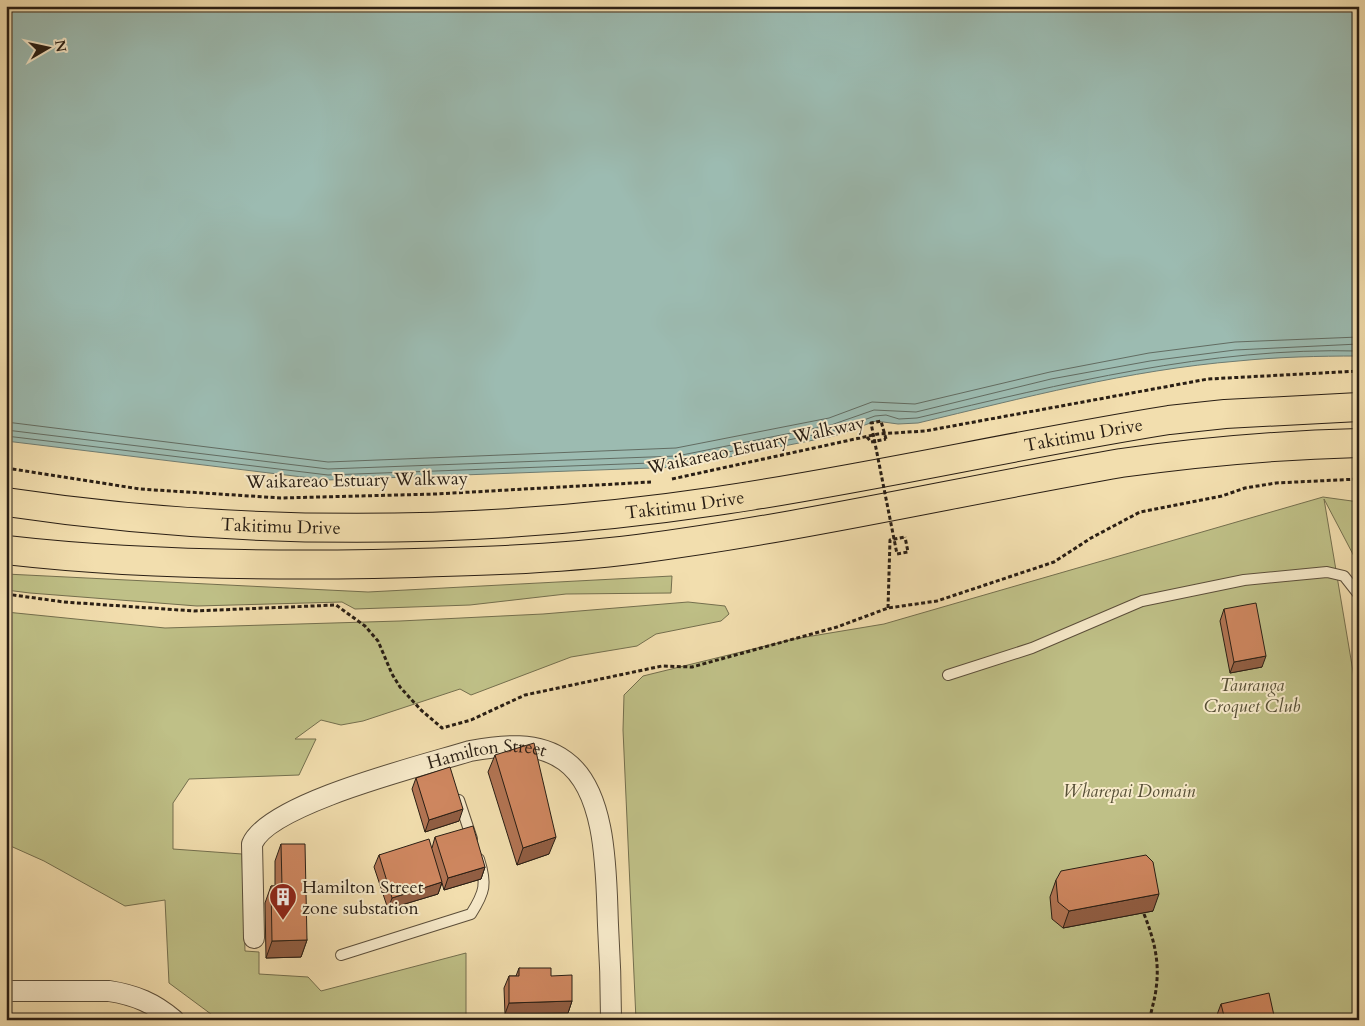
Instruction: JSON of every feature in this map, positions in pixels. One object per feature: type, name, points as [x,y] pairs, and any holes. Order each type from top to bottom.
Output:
[{"type":"highway","name":"Takitimu Drive","points":[[6,502],[120,517],[195,523],[332,529],[436,528],[584,517],[717,501],[1169,420],[1225,414],[1359,407]]},
{"type":"highway","name":"Takitimu Drive","points":[[6,550],[162,564],[364,564],[545,557],[636,549],[726,536],[1140,460],[1296,444],[1359,443]]},
{"type":"highway","points":[[6,521],[69,526],[195,523]]},
{"type":"street","name":"Hamilton Street","points":[[254,938],[252,844],[261,831],[270,823],[300,806],[446,764],[484,748],[525,746],[554,754],[574,768],[588,788],[598,820],[606,860],[611,1020]]},
{"type":"street","points":[[6,991],[109,991],[140,998],[169,1016]]},
{"type":"lane","points":[[948,675],[1032,648],[1142,601],[1244,580],[1327,572],[1344,576],[1359,595]]},
{"type":"lane","points":[[341,955],[471,914],[482,897],[486,878],[454,787]]},
{"type":"path","name":"Waikareao Estuary Walkway","points":[[663,481],[878,434],[925,431],[1208,379],[1359,371]]},
{"type":"path","points":[[867,437],[871,442],[886,439],[881,421],[871,423],[896,554],[908,552],[905,537],[890,540],[888,608]]},
{"type":"path","name":"Waikareao Estuary Walkway","points":[[6,468],[140,489],[280,498],[436,494],[653,482]]},
{"type":"path","points":[[6,594],[64,602],[194,611],[336,605],[347,611],[378,641],[400,688],[442,728],[471,720],[525,695],[662,666],[692,667],[837,627],[888,608],[938,602],[1054,562],[1091,538],[1140,512],[1276,483],[1359,479]]},
{"type":"path","points":[[1144,914],[1155,941],[1158,964],[1156,990],[1150,1020]]},
{"type":"green space","name":"Wharepai Domain","points":[[1323,497],[1359,502],[1359,572],[1356,560],[1324,499],[1359,707],[1359,1020],[636,1020],[623,730],[624,695],[643,676],[794,639],[884,624]]},
{"type":"green space","points":[[6,574],[368,592],[672,576],[671,593],[566,594],[470,605],[355,609],[342,602],[197,606],[30,593],[6,590]]},
{"type":"green space","points":[[688,602],[725,606],[729,614],[721,621],[656,634],[637,646],[571,657],[471,695],[460,689],[363,721],[341,725],[321,720],[295,739],[316,739],[299,775],[189,779],[173,803],[173,849],[242,854],[245,951],[259,952],[259,974],[308,977],[321,991],[466,953],[466,1020],[219,1020],[169,983],[165,900],[125,906],[44,861],[6,844],[6,612],[165,628],[400,621],[543,614]]},
{"type":"water","points":[[6,6],[1359,6],[1359,356],[1253,360],[1157,371],[1076,386],[918,423],[898,424],[876,421],[834,436],[679,467],[327,480],[6,441]]},
{"type":"building","points":[[1256,603],[1266,656],[1234,662],[1224,609]]},
{"type":"building","points":[[534,743],[556,837],[523,848],[495,755]]},
{"type":"building","points":[[450,767],[463,809],[429,820],[416,778]]},
{"type":"building","points":[[473,826],[485,867],[448,878],[435,837]]},
{"type":"building","points":[[429,839],[442,882],[392,898],[379,855]]},
{"type":"building","name":"Hamilton Street zone substation","points":[[281,844],[305,844],[307,940],[272,941],[271,886],[282,886]]},
{"type":"building","points":[[1146,855],[1153,862],[1159,894],[1069,911],[1058,902],[1056,880],[1061,871]]},
{"type":"building","points":[[519,968],[551,968],[551,976],[572,975],[572,1001],[509,1003],[509,976],[519,976]]},
{"type":"building","points":[[1269,993],[1275,1020],[1225,1020],[1221,1004]]},
{"type":"building","points":[[510,1018],[510,1020],[459,1020],[459,1019]]},
{"type":"place","name":"Hamilton Street zone substation","points":[[283,921]]},
{"type":"park label","name":"Tauranga Croquet Club","points":[[1252,695]]}]
